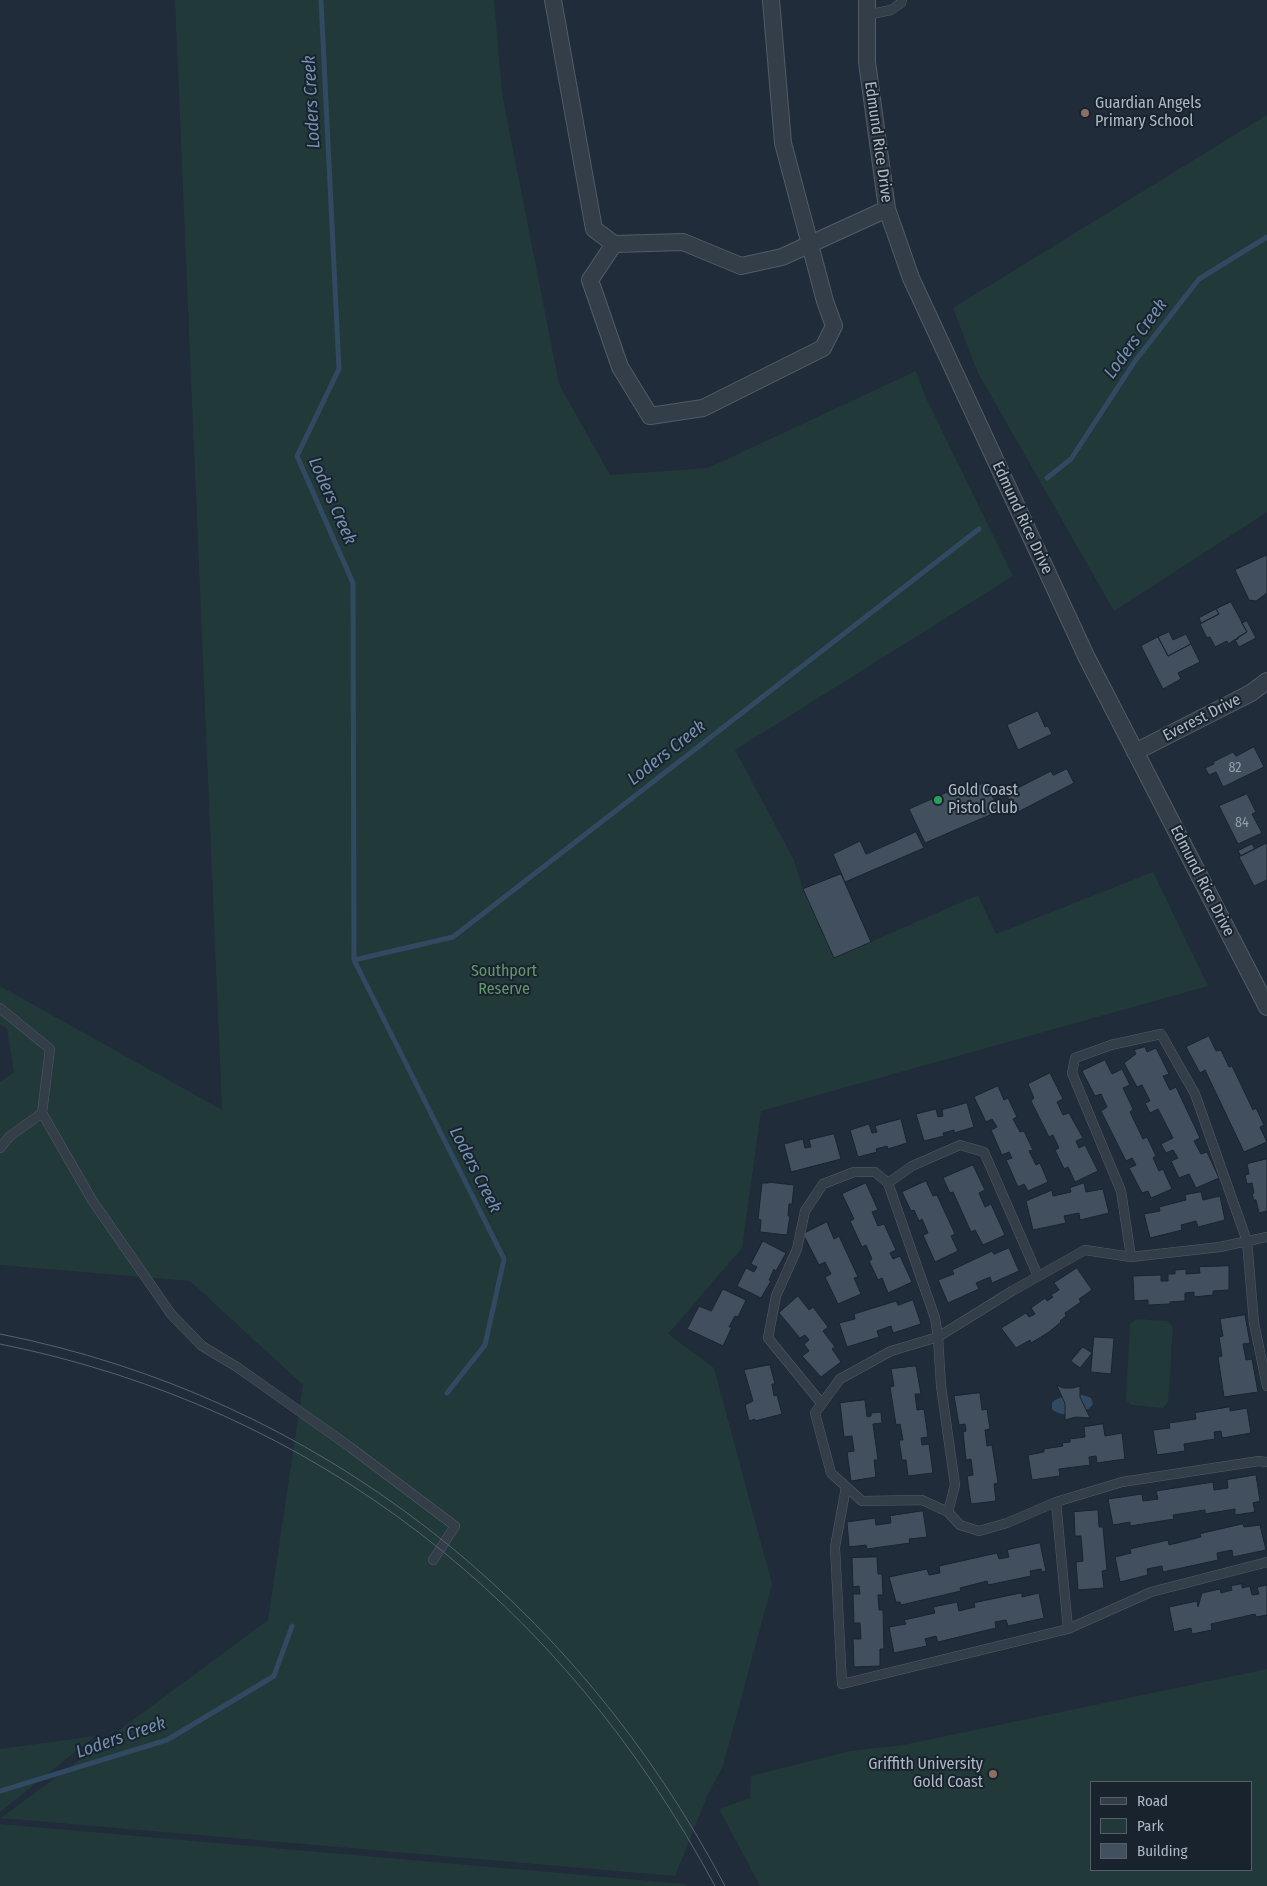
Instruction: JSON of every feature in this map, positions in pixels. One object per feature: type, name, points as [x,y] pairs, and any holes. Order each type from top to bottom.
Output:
[{"type":"street","points":[[553,0],[594,229],[614,244],[683,242],[741,266],[782,257],[887,209]]},
{"type":"street","points":[[614,244],[590,280],[620,366],[650,416],[703,408],[823,348],[834,326],[825,302],[783,143],[771,0]]},
{"type":"street","name":"Edmund Rice Drive","points":[[868,8],[867,62],[887,209],[911,278],[1087,658],[1267,1007]]},
{"type":"street","name":"Everest Drive","points":[[1135,752],[1251,693],[1267,681]]},
{"type":"lane","points":[[868,8],[891,10],[901,3],[902,0]]},
{"type":"lane","points":[[0,1008],[50,1049],[42,1113],[92,1200],[171,1314],[202,1346],[236,1367],[350,1447],[455,1526],[433,1560]]},
{"type":"lane","points":[[1131,1256],[1121,1191],[1072,1073],[1075,1058],[1111,1046],[1161,1034],[1196,1094],[1247,1241],[1254,1322],[1267,1386]]},
{"type":"lane","points":[[0,1148],[10,1136],[42,1113]]},
{"type":"lane","points":[[888,1183],[912,1166],[960,1146],[984,1152],[1038,1276]]},
{"type":"lane","points":[[822,1404],[768,1338],[776,1296],[797,1249],[805,1211],[824,1184],[854,1172],[876,1172],[888,1183],[935,1318],[941,1386],[955,1485],[948,1512]]},
{"type":"lane","points":[[1267,1237],[1220,1247],[1131,1256],[1084,1250],[938,1337],[891,1351],[840,1379],[815,1413],[831,1473],[862,1500],[922,1500],[948,1512],[960,1525],[979,1531],[1007,1523],[1056,1502],[1122,1482],[1259,1461],[1267,1462]]},
{"type":"lane","points":[[846,1487],[835,1547],[842,1684],[1068,1629],[1151,1592],[1267,1562]]},
{"type":"lane","points":[[1056,1502],[1068,1629]]},
{"type":"green space","name":"Southport Reserve","points":[[175,0],[494,0],[502,93],[559,384],[610,475],[708,468],[916,371],[926,398],[1013,576],[735,750],[794,860],[803,889],[834,958],[978,895],[996,934],[1153,872],[1208,986],[761,1111],[742,1248],[668,1334],[714,1368],[772,1584],[723,1766],[708,1794],[675,1876],[1,1818],[268,1620],[303,1385],[190,1281],[0,1265],[0,1082],[14,1072],[7,1029],[0,1024],[0,986],[222,1110]]},
{"type":"green space","points":[[1267,115],[1267,512],[1114,611],[978,373],[953,308]]},
{"type":"green space","points":[[1137,1319],[1167,1321],[1173,1327],[1168,1402],[1163,1408],[1132,1405],[1126,1400],[1130,1324]]},
{"type":"green space","name":"Griffith University Gold Coast","points":[[1267,1669],[1267,1886],[760,1886],[719,1809],[750,1798],[751,1776],[850,1751],[903,1745]]},
{"type":"green space","points":[[95,1736],[0,1812],[0,1749]]},
{"type":"green space","points":[[0,1824],[685,1884],[686,1886],[0,1886]]},
{"type":"water","points":[[1067,1395],[1091,1398],[1093,1404],[1085,1411],[1068,1415],[1052,1409],[1052,1403],[1055,1400]]},
{"type":"building","points":[[1267,555],[1267,593],[1256,601],[1249,600],[1235,570]]},
{"type":"building","points":[[1231,602],[1247,632],[1228,644],[1227,641],[1215,647],[1210,637],[1207,638],[1200,624],[1219,614],[1216,609]]},
{"type":"building","points":[[1216,609],[1219,614],[1201,623],[1199,618]]},
{"type":"building","points":[[1247,621],[1256,638],[1239,647],[1235,640],[1247,632],[1242,623]]},
{"type":"building","points":[[1169,632],[1173,640],[1186,634],[1191,644],[1168,656],[1158,637]]},
{"type":"building","points":[[1158,637],[1168,656],[1191,644],[1200,662],[1178,673],[1181,679],[1163,689],[1141,646]]},
{"type":"building","points":[[1038,711],[1045,727],[1048,726],[1052,734],[1018,750],[1007,725]]},
{"type":"building","points":[[1254,747],[1264,767],[1223,787],[1216,772],[1209,775],[1205,768],[1233,752],[1236,756]]},
{"type":"building","points":[[1067,769],[1074,783],[1016,813],[1006,794],[1051,771],[1053,775]]},
{"type":"building","points":[[986,782],[999,811],[925,843],[909,809],[952,790],[955,796]]},
{"type":"building","points":[[1247,794],[1256,812],[1252,814],[1262,833],[1238,844],[1219,806]]},
{"type":"building","points":[[916,832],[924,848],[845,882],[833,854],[860,841],[866,854]]},
{"type":"building","points":[[1267,843],[1267,880],[1254,886],[1239,857]]},
{"type":"building","points":[[1252,844],[1255,849],[1241,856],[1238,851]]},
{"type":"building","points":[[841,874],[871,942],[834,958],[803,889]]},
{"type":"building","points":[[1209,1036],[1216,1051],[1221,1050],[1229,1067],[1232,1066],[1253,1110],[1256,1108],[1264,1125],[1260,1127],[1267,1142],[1244,1152],[1205,1070],[1200,1073],[1186,1047]]},
{"type":"building","points":[[1145,1047],[1147,1052],[1156,1048],[1169,1074],[1163,1076],[1170,1090],[1176,1087],[1200,1138],[1194,1141],[1201,1154],[1207,1152],[1219,1178],[1196,1188],[1189,1174],[1179,1178],[1171,1161],[1178,1158],[1173,1150],[1166,1153],[1161,1144],[1173,1138],[1158,1109],[1150,1113],[1145,1103],[1150,1101],[1142,1085],[1137,1087],[1124,1063],[1136,1054],[1134,1050]]},
{"type":"building","points":[[1105,1060],[1112,1074],[1122,1069],[1130,1085],[1123,1088],[1133,1109],[1130,1112],[1143,1139],[1147,1137],[1156,1156],[1153,1158],[1159,1171],[1163,1169],[1172,1189],[1151,1198],[1148,1191],[1142,1193],[1129,1168],[1136,1165],[1132,1158],[1126,1161],[1101,1111],[1107,1107],[1101,1094],[1095,1096],[1082,1071]]},
{"type":"building","points":[[1050,1073],[1063,1099],[1057,1102],[1063,1115],[1069,1113],[1083,1138],[1076,1141],[1079,1148],[1085,1145],[1098,1171],[1075,1182],[1068,1167],[1064,1169],[1055,1150],[1059,1148],[1053,1135],[1049,1137],[1031,1101],[1034,1098],[1028,1084]]},
{"type":"building","points":[[998,1086],[1004,1100],[1008,1098],[1017,1117],[1013,1119],[1020,1132],[1024,1131],[1033,1150],[1029,1151],[1036,1165],[1040,1163],[1048,1182],[1028,1191],[1024,1184],[1018,1187],[1006,1160],[1012,1158],[1009,1152],[1002,1155],[991,1130],[997,1127],[992,1119],[986,1122],[974,1097]]},
{"type":"building","points":[[967,1103],[974,1127],[954,1133],[954,1130],[943,1133],[944,1136],[924,1141],[916,1114],[936,1109],[938,1117],[943,1116],[942,1110]]},
{"type":"building","points":[[901,1119],[907,1143],[888,1149],[887,1146],[876,1149],[877,1152],[858,1157],[850,1130],[869,1124],[872,1133],[877,1132],[875,1126]]},
{"type":"building","points":[[834,1134],[841,1159],[791,1172],[784,1144],[803,1139],[805,1148],[811,1147],[809,1140]]},
{"type":"building","points":[[1267,1159],[1267,1211],[1259,1213],[1256,1200],[1254,1200],[1252,1194],[1254,1193],[1252,1183],[1247,1184],[1245,1175],[1249,1174],[1247,1164]]},
{"type":"building","points":[[973,1165],[985,1190],[979,1193],[985,1207],[991,1204],[1005,1235],[983,1245],[975,1230],[971,1232],[953,1192],[950,1193],[943,1178]]},
{"type":"building","points":[[926,1181],[933,1196],[937,1195],[955,1234],[951,1236],[958,1251],[935,1262],[923,1235],[928,1233],[922,1219],[919,1221],[914,1210],[911,1211],[902,1192]]},
{"type":"building","points":[[762,1183],[794,1185],[792,1204],[789,1204],[788,1216],[790,1216],[787,1235],[760,1232],[761,1220],[758,1219]]},
{"type":"building","points":[[866,1183],[878,1210],[872,1212],[878,1226],[884,1224],[896,1250],[890,1253],[893,1259],[900,1256],[912,1282],[888,1293],[882,1278],[878,1280],[869,1261],[872,1259],[866,1245],[862,1247],[850,1221],[854,1219],[842,1194]]},
{"type":"building","points":[[1084,1183],[1086,1192],[1103,1189],[1109,1213],[1080,1220],[1079,1213],[1064,1216],[1066,1223],[1033,1230],[1026,1201],[1052,1190],[1053,1196],[1071,1192],[1070,1188]]},
{"type":"building","points":[[1201,1192],[1203,1200],[1220,1196],[1225,1220],[1198,1227],[1196,1221],[1181,1225],[1182,1230],[1150,1238],[1144,1214],[1160,1211],[1159,1207],[1186,1200],[1185,1195]]},
{"type":"building","points":[[827,1222],[834,1239],[839,1236],[858,1277],[854,1278],[861,1294],[838,1304],[825,1277],[831,1274],[825,1262],[819,1265],[803,1234]]},
{"type":"building","points":[[763,1241],[786,1253],[776,1271],[774,1269],[769,1280],[771,1281],[761,1298],[737,1286],[746,1268],[754,1272],[757,1267],[751,1264]]},
{"type":"building","points":[[1009,1248],[1019,1271],[992,1283],[990,1277],[976,1283],[979,1289],[948,1303],[938,1280],[954,1274],[952,1270],[992,1251],[994,1254]]},
{"type":"building","points":[[1229,1266],[1229,1290],[1213,1291],[1213,1295],[1194,1297],[1194,1292],[1185,1293],[1185,1301],[1170,1302],[1170,1304],[1148,1305],[1148,1300],[1134,1301],[1133,1276],[1161,1275],[1161,1281],[1168,1281],[1168,1274],[1175,1274],[1175,1270],[1186,1269],[1186,1274],[1200,1273],[1199,1267]]},
{"type":"building","points":[[1077,1268],[1092,1290],[1079,1299],[1081,1302],[1065,1313],[1066,1316],[1061,1322],[1049,1332],[1031,1343],[1030,1340],[1016,1348],[1001,1328],[1026,1313],[1029,1317],[1035,1314],[1031,1308],[1045,1298],[1047,1301],[1053,1297],[1051,1295],[1059,1290],[1054,1283]]},
{"type":"building","points":[[723,1289],[746,1300],[738,1317],[735,1316],[729,1327],[732,1327],[723,1346],[687,1329],[699,1306],[711,1311]]},
{"type":"building","points":[[798,1296],[809,1310],[813,1307],[828,1327],[823,1331],[835,1347],[832,1349],[841,1362],[821,1377],[802,1356],[809,1351],[804,1344],[809,1340],[805,1335],[800,1338],[779,1313]]},
{"type":"building","points":[[913,1300],[921,1324],[893,1333],[891,1326],[877,1331],[879,1337],[847,1347],[839,1323],[855,1319],[854,1314],[896,1301],[898,1305]]},
{"type":"building","points":[[1245,1315],[1250,1343],[1243,1344],[1246,1360],[1252,1359],[1258,1392],[1224,1397],[1218,1357],[1222,1356],[1219,1337],[1223,1336],[1220,1319]]},
{"type":"building","points":[[1094,1337],[1114,1338],[1111,1374],[1091,1372]]},
{"type":"building","points":[[1083,1347],[1092,1353],[1080,1368],[1071,1361]]},
{"type":"building","points":[[770,1365],[775,1384],[772,1384],[774,1396],[777,1395],[782,1414],[749,1421],[745,1405],[753,1401],[744,1370]]},
{"type":"building","points":[[916,1366],[921,1394],[915,1394],[917,1410],[924,1409],[928,1437],[921,1438],[922,1445],[929,1444],[933,1473],[908,1476],[906,1460],[902,1460],[899,1440],[903,1440],[900,1424],[896,1425],[890,1387],[894,1386],[891,1369]]},
{"type":"building","points":[[1057,1385],[1063,1388],[1080,1386],[1080,1397],[1090,1418],[1076,1417],[1065,1420],[1065,1404]]},
{"type":"building","points":[[980,1393],[982,1410],[987,1409],[990,1429],[985,1430],[987,1446],[992,1445],[998,1483],[994,1484],[996,1501],[971,1504],[967,1476],[973,1475],[971,1459],[966,1460],[963,1432],[966,1431],[965,1424],[959,1425],[954,1396]]},
{"type":"building","points":[[865,1400],[867,1417],[871,1416],[871,1413],[881,1412],[882,1423],[873,1424],[878,1460],[874,1460],[876,1477],[851,1481],[847,1452],[854,1451],[852,1436],[844,1437],[840,1403]]},
{"type":"building","points":[[1230,1407],[1230,1411],[1247,1408],[1251,1433],[1222,1438],[1221,1431],[1214,1432],[1215,1439],[1184,1444],[1185,1451],[1157,1455],[1153,1430],[1170,1428],[1169,1423],[1196,1419],[1195,1413]]},
{"type":"building","points":[[1103,1424],[1105,1436],[1122,1433],[1125,1459],[1097,1463],[1096,1456],[1089,1457],[1090,1465],[1059,1469],[1060,1476],[1032,1480],[1028,1455],[1044,1452],[1044,1449],[1063,1446],[1062,1443],[1070,1442],[1070,1439],[1085,1437],[1084,1427]]},
{"type":"building","points":[[1256,1475],[1260,1501],[1253,1503],[1255,1512],[1235,1515],[1235,1509],[1205,1514],[1205,1510],[1173,1515],[1174,1519],[1130,1526],[1130,1522],[1113,1525],[1108,1499],[1142,1494],[1143,1501],[1158,1499],[1156,1491],[1213,1482],[1214,1490],[1228,1488],[1227,1480]]},
{"type":"building","points":[[1098,1510],[1099,1527],[1103,1527],[1107,1570],[1102,1571],[1104,1588],[1078,1590],[1076,1562],[1083,1561],[1081,1536],[1075,1536],[1074,1512]]},
{"type":"building","points":[[923,1511],[927,1537],[909,1539],[910,1543],[867,1549],[866,1545],[849,1547],[847,1522],[875,1518],[876,1525],[891,1523],[890,1516]]},
{"type":"building","points":[[1243,1524],[1244,1527],[1260,1525],[1266,1550],[1233,1557],[1232,1550],[1217,1553],[1218,1560],[1163,1572],[1162,1566],[1147,1569],[1148,1575],[1120,1582],[1115,1557],[1131,1553],[1130,1549],[1168,1540],[1169,1545],[1201,1537],[1200,1534]]},
{"type":"building","points":[[1040,1543],[1046,1571],[1042,1572],[1041,1569],[1030,1571],[1031,1576],[988,1585],[987,1581],[960,1588],[961,1591],[901,1605],[900,1602],[896,1602],[889,1577],[927,1569],[929,1575],[940,1573],[939,1566],[997,1553],[999,1559],[1009,1557],[1007,1550]]},
{"type":"building","points":[[877,1557],[878,1574],[882,1574],[883,1595],[878,1595],[879,1610],[883,1610],[884,1649],[880,1649],[880,1666],[854,1667],[853,1639],[861,1639],[860,1623],[854,1623],[853,1594],[860,1594],[859,1586],[853,1587],[852,1558]]},
{"type":"building","points":[[1242,1584],[1242,1588],[1250,1586],[1252,1595],[1259,1594],[1257,1587],[1267,1585],[1267,1615],[1256,1617],[1255,1614],[1211,1624],[1212,1630],[1192,1634],[1191,1628],[1174,1632],[1169,1607],[1197,1601],[1198,1607],[1202,1593],[1220,1589],[1221,1593],[1232,1590],[1231,1586]]},
{"type":"building","points":[[1022,1593],[1022,1597],[1039,1593],[1044,1618],[1008,1626],[1006,1620],[995,1622],[996,1628],[938,1642],[936,1636],[925,1639],[927,1646],[894,1653],[889,1627],[906,1624],[904,1620],[935,1613],[933,1607],[957,1602],[959,1611],[975,1607],[974,1603]]},
{"type":"waterway","name":"Loders Creek","points":[[321,0],[339,369],[297,456],[353,583],[354,960],[504,1259],[485,1345],[447,1393]]},
{"type":"waterway","name":"Loders Creek","points":[[1047,478],[1071,459],[1135,361],[1199,279],[1267,237]]},
{"type":"waterway","name":"Loders Creek","points":[[354,960],[453,937],[979,529]]},
{"type":"waterway","name":"Loders Creek","points":[[0,1791],[167,1740],[274,1676],[292,1626]]},
{"type":"tram line","points":[[0,1334],[116,1364],[226,1407],[330,1461],[426,1527],[514,1603],[593,1688],[664,1783],[725,1886]]},
{"type":"tram line","points":[[0,1344],[116,1374],[224,1416],[325,1469],[419,1533],[506,1607],[584,1691],[654,1784],[715,1886]]},
{"type":"place","name":"Guardian Angels Primary School","points":[[1085,113]]},
{"type":"place","name":"Gold Coast Pistol Club","points":[[938,800]]},
{"type":"place","name":"Griffith University Gold Coast","points":[[993,1774]]}]
